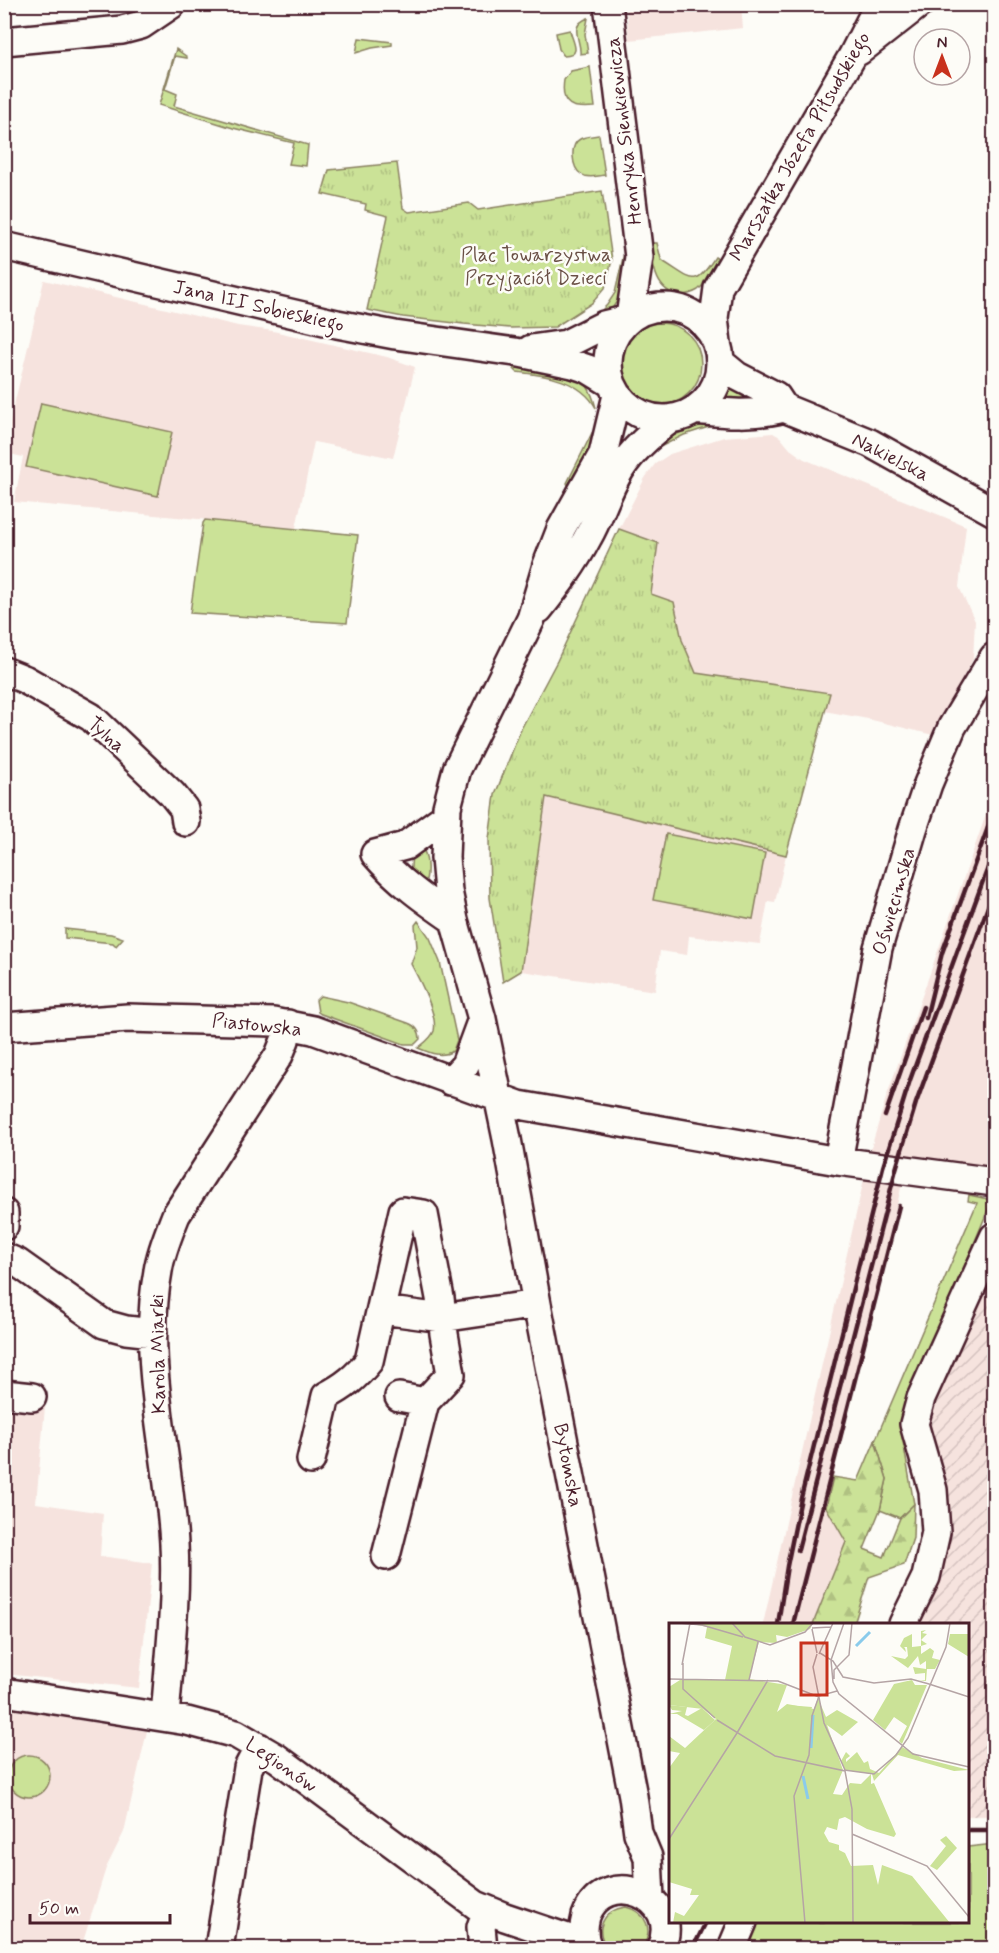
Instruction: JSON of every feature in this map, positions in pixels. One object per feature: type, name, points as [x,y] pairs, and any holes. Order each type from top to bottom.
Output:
[{"type":"street","points":[[4,41],[122,30],[141,25],[172,4]]},
{"type":"street","name":"Henryka Sienkiewicza","points":[[608,4],[639,257],[652,293],[672,307]]},
{"type":"street","name":"Marszałka Józefa Piłsudskiego","points":[[718,352],[714,318],[718,288],[853,55],[879,4]]},
{"type":"street","points":[[853,55],[919,4]]},
{"type":"street","name":"Jana III Sobieskiego","points":[[4,246],[337,324],[394,335],[515,352],[573,364],[588,369],[614,389]]},
{"type":"street","name":"Henryka Sienkiewicza","points":[[630,318],[639,257]]},
{"type":"street","points":[[718,288],[672,307],[648,309],[630,318],[612,347],[609,362],[614,389],[603,454],[561,529],[547,565],[531,619],[462,757],[450,791],[446,816],[446,874],[454,920],[482,1019],[498,1098],[519,1105],[838,1161],[994,1182]]},
{"type":"street","points":[[531,619],[567,574],[625,462],[648,437],[708,398],[717,381],[718,352],[707,327],[693,315],[672,307]]},
{"type":"street","name":"Jana III Sobieskiego","points":[[515,352],[566,344],[604,326],[630,318]]},
{"type":"street","name":"Nakielska","points":[[718,352],[737,376],[776,396],[784,408],[870,443],[990,510]]},
{"type":"street","points":[[614,389],[628,406],[641,414],[656,418],[683,414],[767,412],[784,408]]},
{"type":"street","name":"Oświęcimska","points":[[838,1161],[878,948],[913,829],[928,784],[952,727],[994,657]]},
{"type":"street","name":"Tylna","points":[[4,671],[24,679],[91,717],[180,803],[186,822]]},
{"type":"street","points":[[446,816],[405,846],[375,854],[392,874],[417,895],[454,920]]},
{"type":"street","name":"Piastowska","points":[[4,1027],[128,1018],[186,1018],[288,1024],[313,1030],[498,1098]]},
{"type":"street","points":[[450,1081],[465,1065],[482,1019]]},
{"type":"street","name":"Karola Miarki","points":[[165,1717],[175,1567],[156,1395],[153,1333],[158,1272],[166,1239],[176,1215],[279,1055],[285,1041],[288,1024]]},
{"type":"street","name":"Bytomska","points":[[498,1098],[633,1796],[638,1833],[648,1857],[650,1899]]},
{"type":"street","points":[[311,1460],[326,1396],[356,1378],[369,1360],[403,1211],[424,1214],[451,1374],[412,1400],[386,1556]]},
{"type":"street","points":[[4,1213],[4,1226]]},
{"type":"street","points":[[903,1623],[926,1577],[936,1532],[933,1490],[914,1424],[921,1398],[994,1237]]},
{"type":"street","points":[[4,1257],[18,1263],[104,1324],[114,1328],[153,1333]]},
{"type":"street","points":[[382,1310],[442,1318],[537,1304]]},
{"type":"street","points":[[4,1394],[32,1397]]},
{"type":"street","name":"Legionów","points":[[4,1692],[165,1717],[225,1731],[259,1747],[459,1893],[487,1910],[586,1946]]},
{"type":"street","points":[[219,1948],[249,1768],[259,1747]]},
{"type":"street","name":"Bytomska","points":[[617,1890],[630,1868],[638,1833]]},
{"type":"street","points":[[586,1946],[584,1928],[588,1911],[600,1898],[617,1890],[634,1891],[650,1899],[656,1905],[664,1920],[665,1938],[661,1948]]},
{"type":"street","points":[[483,1948],[480,1932],[487,1910]]},
{"type":"street","name":"Legionów","points":[[524,1922],[588,1911]]},
{"type":"street","points":[[732,1948],[743,1923]]},
{"type":"shaded area","points":[[626,5],[741,5],[743,28],[629,40]]},
{"type":"shaded area","points":[[44,280],[238,326],[273,331],[387,357],[415,367],[393,458],[314,442],[296,528],[14,502],[23,457],[5,453],[5,443]]},
{"type":"shaded area","points":[[773,433],[804,459],[966,526],[959,587],[975,621],[973,659],[933,735],[824,711],[829,693],[696,673],[682,640],[674,602],[651,594],[658,543],[619,529],[645,478],[655,464],[670,454],[724,437]]},
{"type":"shaded area","points":[[994,792],[994,1167],[908,1158],[826,1507],[847,1542],[813,1623],[763,1623],[871,1148],[886,1098]]},
{"type":"shaded area","points":[[546,797],[786,855],[775,902],[768,901],[760,944],[689,936],[687,955],[660,951],[655,991],[521,971]]},
{"type":"shaded area","points":[[984,1283],[994,1284],[994,1816],[969,1816],[969,1623],[919,1623],[923,1612],[923,1423]]},
{"type":"shaded area","points":[[4,1401],[45,1407],[36,1503],[103,1513],[100,1556],[152,1563],[139,1688],[5,1674]]},
{"type":"shaded area","points":[[5,1708],[147,1731],[124,1832],[106,1868],[81,1948],[5,1948]]},
{"type":"green space","points":[[588,18],[585,34],[588,53],[580,54],[577,29],[582,21]]},
{"type":"green space","points":[[570,30],[575,50],[574,53],[564,56],[559,49],[556,33]]},
{"type":"green space","points":[[359,38],[392,42],[392,45],[356,53]]},
{"type":"green space","points":[[176,49],[187,58],[175,56],[165,89],[177,94],[174,106],[308,145],[306,166],[289,164],[294,143],[233,128],[159,105]]},
{"type":"green space","points":[[590,67],[595,107],[574,106],[566,101],[564,96],[564,80],[571,71]]},
{"type":"green space","points":[[599,135],[605,175],[584,176],[578,171],[574,162],[574,146],[582,138]]},
{"type":"green space","name":"Plac Towarzystwa Przyjaciół Dzieci","points":[[397,163],[403,208],[409,212],[469,203],[478,210],[602,191],[612,260],[605,288],[592,303],[555,327],[510,328],[464,324],[367,310],[388,216],[365,210],[366,204],[322,194],[329,170]]},
{"type":"green space","points":[[650,243],[657,243],[664,262],[688,277],[698,277],[703,274],[715,257],[719,259],[707,280],[698,290],[685,295],[671,293],[660,283],[656,275]]},
{"type":"green space","points":[[625,249],[627,262],[624,290],[610,312],[564,339],[519,340],[519,338],[546,339],[597,315],[615,293]]},
{"type":"green space","points":[[652,323],[668,323],[683,330],[694,341],[701,356],[698,380],[689,393],[668,405],[652,405],[637,398],[626,387],[619,372],[619,356],[626,341],[637,330]]},
{"type":"green space","points":[[514,365],[553,371],[581,381],[587,386],[596,408],[581,391],[572,385],[551,377],[517,372]]},
{"type":"green space","points":[[726,384],[771,403],[720,399]]},
{"type":"green space","points":[[41,403],[172,432],[158,496],[26,467]]},
{"type":"green space","points":[[749,418],[776,420],[775,425],[735,423],[715,425],[684,435],[658,448],[639,465],[604,535],[600,534],[628,474],[644,455],[657,445],[686,430],[717,422]]},
{"type":"green space","points":[[592,433],[595,434],[586,457],[568,485],[567,483]]},
{"type":"green space","points":[[205,520],[358,535],[347,623],[190,613]]},
{"type":"green space","points":[[619,529],[658,543],[651,594],[674,602],[682,640],[696,673],[830,693],[786,855],[546,797],[521,971],[503,982],[490,898],[489,839],[495,795],[521,729],[557,661]]},
{"type":"green space","points":[[666,834],[765,853],[753,919],[653,900]]},
{"type":"green space","points":[[422,847],[426,855],[427,866],[424,885],[407,874],[411,867],[412,852]]},
{"type":"green space","points":[[418,921],[430,938],[440,962],[457,1040],[453,1051],[449,1053],[431,1053],[418,1048],[431,1036],[434,1024],[427,997],[411,964],[417,947],[415,925]]},
{"type":"green space","points":[[65,929],[111,934],[123,938],[116,946],[113,943],[65,938]]},
{"type":"green space","points":[[320,996],[348,1002],[408,1023],[417,1029],[420,1039],[415,1044],[404,1044],[321,1014],[318,1012],[316,1000]]},
{"type":"green space","points":[[969,1195],[988,1199],[990,1205],[902,1416],[901,1430],[914,1504],[900,1518],[880,1510],[887,1479],[875,1441],[977,1203],[968,1201]]},
{"type":"green space","points":[[875,1441],[887,1479],[880,1510],[864,1549],[884,1557],[900,1518],[914,1504],[913,1538],[904,1565],[869,1577],[854,1623],[813,1623],[846,1542],[826,1507],[833,1477],[858,1481]]},
{"type":"green space","points":[[29,1755],[37,1756],[44,1761],[49,1768],[49,1784],[44,1791],[37,1796],[29,1797],[21,1796],[14,1791],[9,1784],[8,1776],[9,1768],[14,1761],[21,1756]]},
{"type":"green space","points":[[994,1844],[994,1948],[745,1948],[757,1923],[969,1923],[969,1847]]},
{"type":"green space","points":[[626,1907],[639,1913],[646,1923],[648,1935],[646,1942],[642,1948],[608,1948],[601,1934],[603,1922],[611,1912]]},
{"type":"railway","points":[[926,1018],[942,953],[994,811]]},
{"type":"railway","points":[[778,1623],[801,1498],[883,1167],[910,1080],[994,851]]},
{"type":"railway","points":[[798,1550],[896,1169],[916,1103],[994,890]]},
{"type":"railway","points":[[992,937],[994,930]]},
{"type":"railway","points":[[885,1116],[923,1007]]},
{"type":"railway","points":[[793,1623],[899,1206]]},
{"type":"railway","points":[[969,1830],[994,1830]]},
{"type":"railway","points":[[693,1948],[706,1923]]}]
